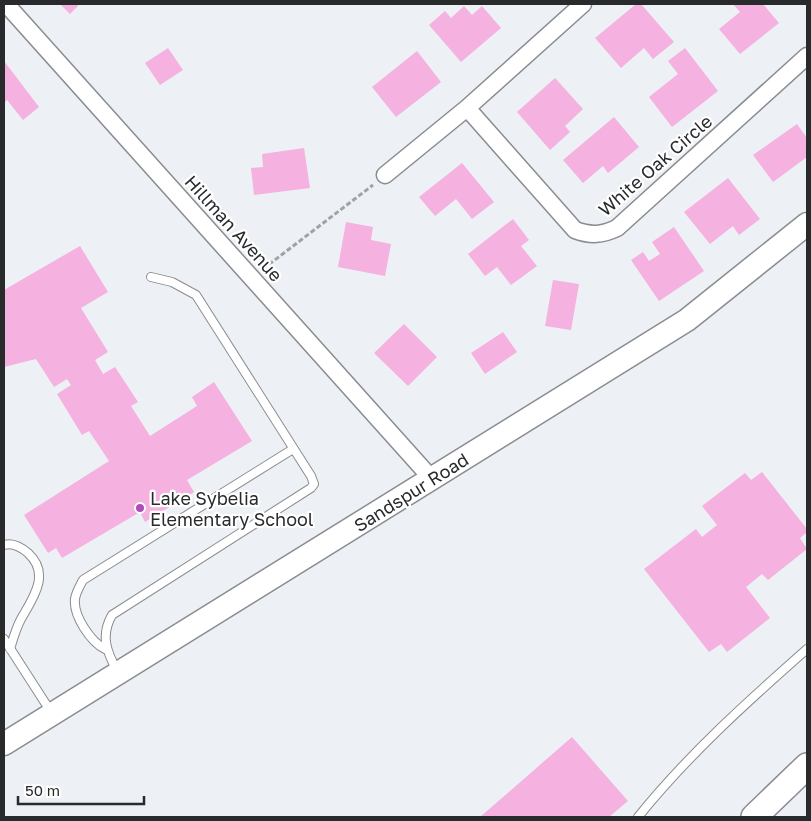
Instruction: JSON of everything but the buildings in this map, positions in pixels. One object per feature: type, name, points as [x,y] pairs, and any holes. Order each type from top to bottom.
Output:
[{"type":"main road","points":[[754,817],[807,766]]},
{"type":"street","name":"Hillman Avenue","points":[[6,4],[432,479]]},
{"type":"street","points":[[385,175],[467,108],[583,4]]},
{"type":"street","name":"White Oak Circle","points":[[467,108],[575,230],[588,235],[603,234],[617,228],[807,56]]},
{"type":"street","name":"Sandspur Road","points":[[4,744],[687,320],[807,224]]},
{"type":"lane","points":[[118,673],[105,649],[108,621],[112,615],[311,488],[313,480],[196,295],[172,282],[151,277]]},
{"type":"lane","points":[[105,649],[96,645],[76,611],[75,599],[84,580],[293,449]]},
{"type":"lane","points":[[4,545],[10,543],[22,548],[36,560],[40,573],[32,602],[20,621],[10,649]]},
{"type":"lane","points":[[4,639],[52,714]]},
{"type":"lane","points":[[638,817],[664,786],[732,716],[807,649]]},
{"type":"path","points":[[256,281],[260,272],[385,175]]},
{"type":"place","name":"Lake Sybelia Elementary School","points":[[140,508]]}]
